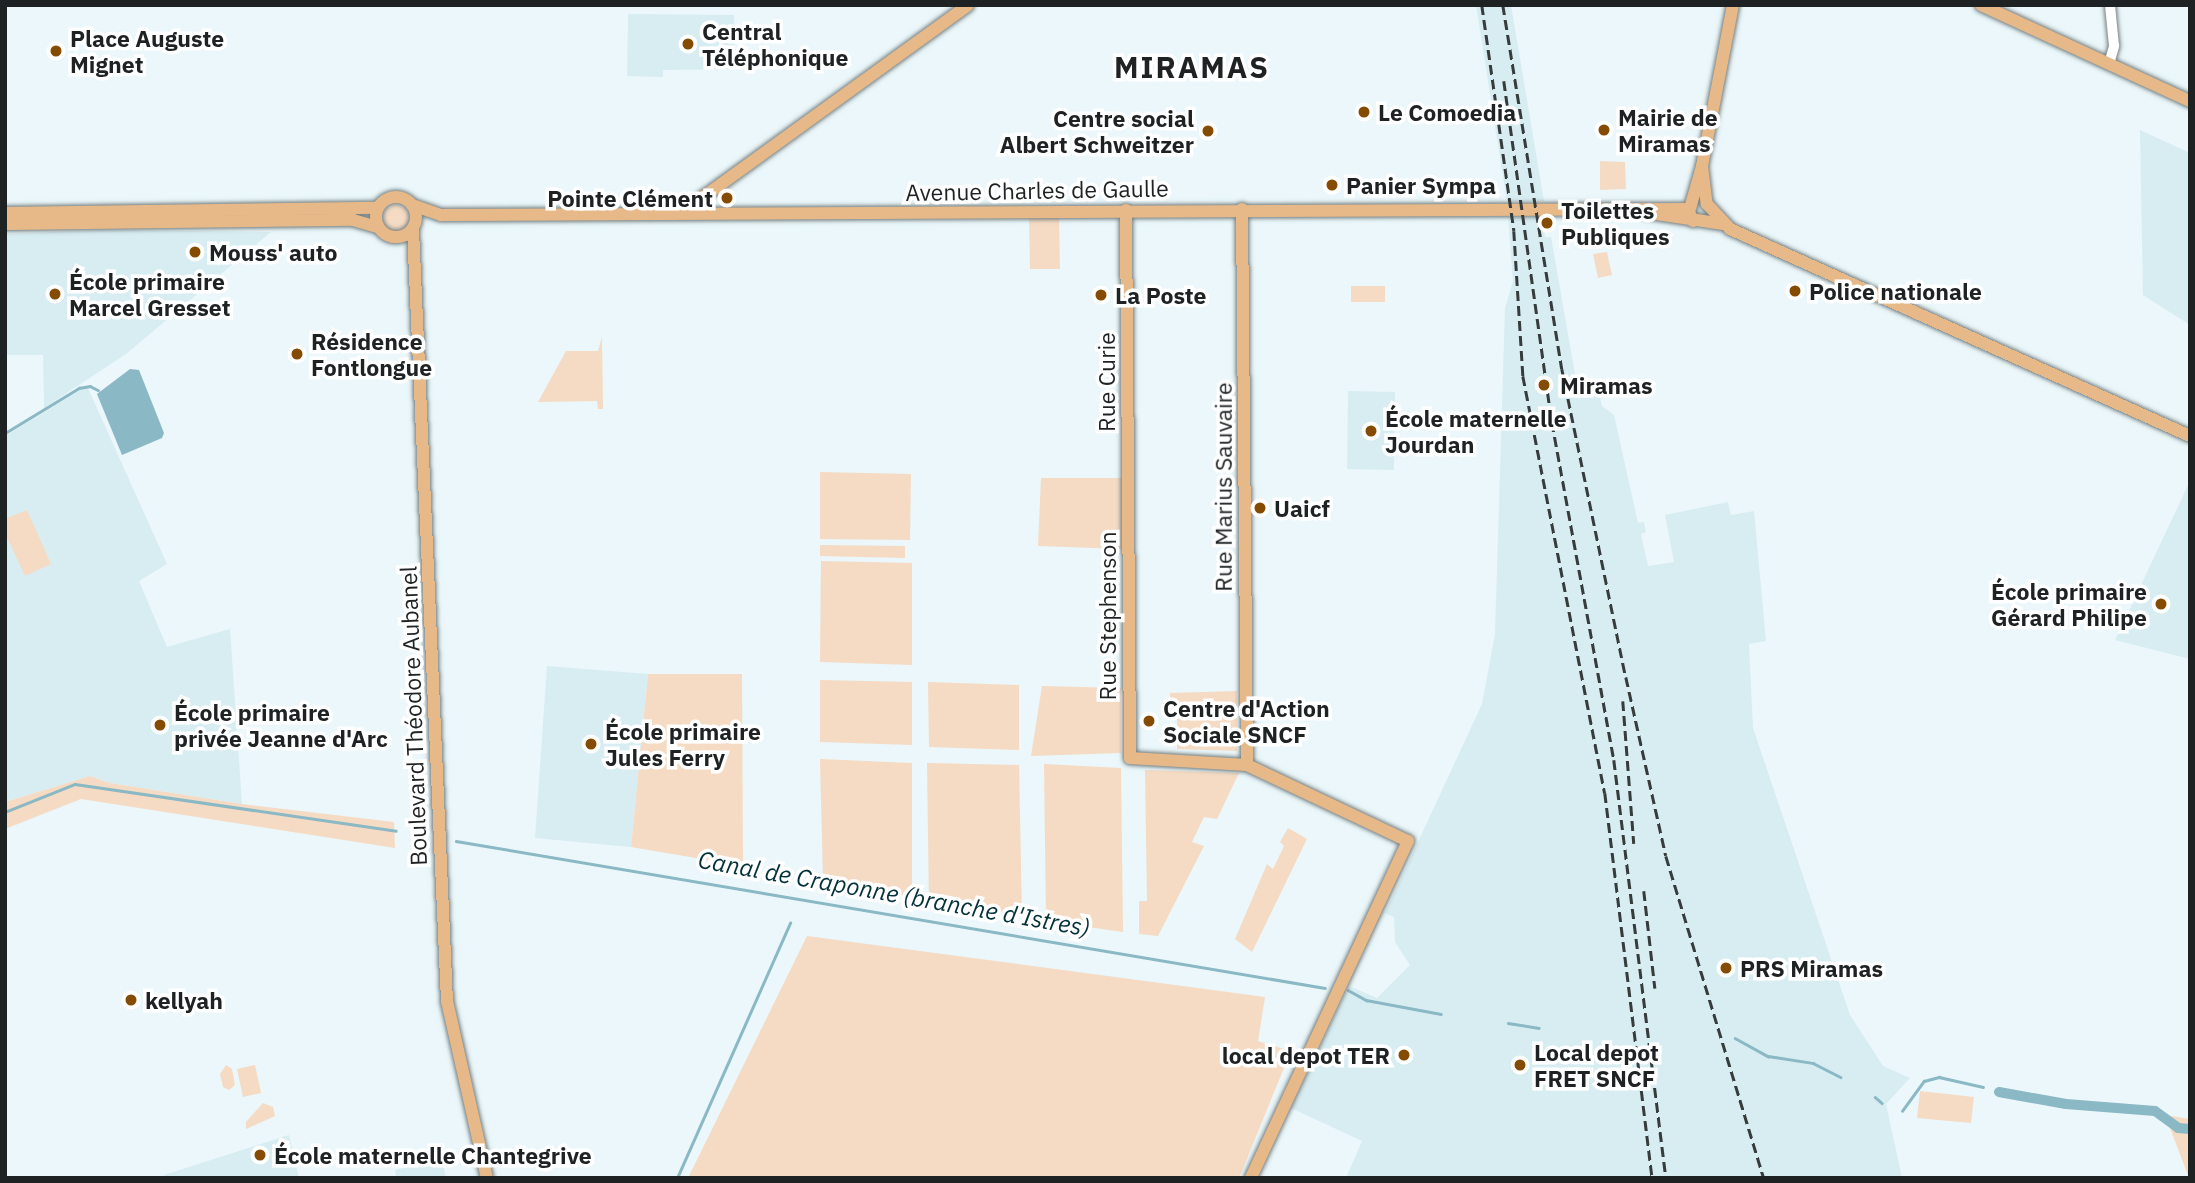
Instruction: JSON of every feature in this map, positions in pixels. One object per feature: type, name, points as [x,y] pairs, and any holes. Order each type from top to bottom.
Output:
[{"type":"main road","points":[[681,213],[968,5]]},
{"type":"main road","points":[[1700,212],[1702,166],[1733,5]]},
{"type":"main road","points":[[1981,5],[2190,101]]},
{"type":"main road","points":[[5,213],[378,208],[392,197],[412,205],[414,227],[393,238]]},
{"type":"main road","name":"Avenue Charles de Gaulle","points":[[412,205],[441,215],[1242,209],[1634,209],[1700,212],[2190,436]]},
{"type":"main road","points":[[378,208],[378,227]]},
{"type":"main road","name":"Rue Marius Sauvaire","points":[[1242,209],[1247,765]]},
{"type":"main road","name":"Rue Curie","points":[[1126,210],[1127,471]]},
{"type":"main road","name":"Avenue Charles de Gaulle","points":[[414,227],[441,215]]},
{"type":"main road","points":[[5,224],[353,220],[378,227],[393,238],[415,266]]},
{"type":"main road","name":"Boulevard Théodore Aubanel","points":[[414,227],[443,952],[447,1001],[486,1178]]},
{"type":"main road","name":"Rue Stephenson","points":[[1127,471],[1131,760],[1247,765]]},
{"type":"main road","points":[[1247,765],[1393,831],[1408,841],[1251,1178]]},
{"type":"main road","points":[[1393,831],[1396,866]]},
{"type":"street","points":[[2109,64],[2114,46],[2110,5]]},
{"type":"shaded area","points":[[1476,5],[1511,5],[1544,201],[1507,202]]},
{"type":"shaded area","points":[[628,14],[734,15],[736,69],[663,70],[663,77],[627,76]]},
{"type":"shaded area","points":[[2140,130],[2190,153],[2190,325],[2143,295]]},
{"type":"shaded area","points":[[1600,161],[1625,162],[1626,189],[1600,190]]},
{"type":"shaded area","points":[[396,205],[405,209],[409,218],[405,227],[396,231],[387,227],[383,218],[387,209]]},
{"type":"shaded area","points":[[1547,215],[1543,226],[1545,237],[1551,237],[1578,391],[1598,388],[1602,406],[1614,415],[1638,523],[1644,522],[1646,532],[1641,534],[1648,566],[1674,562],[1665,515],[1728,502],[1731,515],[1754,511],[1766,641],[1749,644],[1753,728],[1850,1015],[1883,1066],[1910,1078],[1886,1104],[1902,1178],[1346,1178],[1362,1141],[1291,1108],[1349,986],[1377,998],[1410,965],[1395,942],[1394,917],[1385,913],[1482,704],[1495,634],[1505,308],[1513,281],[1508,217]]},
{"type":"shaded area","points":[[1029,218],[1059,218],[1060,269],[1030,269]]},
{"type":"shaded area","points":[[104,230],[271,232],[126,354],[44,408],[43,355],[5,355],[5,234]]},
{"type":"shaded area","points":[[1607,252],[1612,275],[1598,278],[1593,254]]},
{"type":"shaded area","points":[[1351,286],[1385,286],[1385,302],[1351,302]]},
{"type":"shaded area","points":[[602,337],[603,409],[598,409],[597,401],[538,402],[566,351],[598,351]]},
{"type":"shaded area","points":[[87,386],[167,564],[139,581],[167,647],[230,629],[242,804],[110,783],[90,776],[5,802],[5,436]]},
{"type":"shaded area","name":"École maternelle Jourdan","points":[[1348,391],[1395,392],[1394,470],[1347,469]]},
{"type":"shaded area","points":[[820,472],[911,474],[910,540],[820,539]]},
{"type":"shaded area","points":[[1041,478],[1122,478],[1122,549],[1038,546]]},
{"type":"shaded area","name":"École primaire Gérard Philipe","points":[[2190,481],[2190,659],[2115,640]]},
{"type":"shaded area","points":[[27,510],[51,564],[25,576],[5,533],[5,519]]},
{"type":"shaded area","points":[[820,545],[905,546],[905,558],[820,556]]},
{"type":"shaded area","points":[[821,561],[912,563],[912,665],[820,662]]},
{"type":"shaded area","name":"École primaire Jules Ferry","points":[[547,666],[648,674],[631,847],[535,838]]},
{"type":"shaded area","points":[[648,674],[742,674],[743,866],[631,847]]},
{"type":"shaded area","points":[[820,680],[912,682],[912,745],[820,742]]},
{"type":"shaded area","points":[[928,682],[1019,685],[1019,750],[929,747]]},
{"type":"shaded area","points":[[1042,686],[1121,688],[1121,753],[1031,756]]},
{"type":"shaded area","points":[[1237,691],[1237,751],[1177,749],[1177,704],[1170,703],[1170,693]]},
{"type":"shaded area","points":[[820,759],[912,763],[912,897],[823,882]]},
{"type":"shaded area","points":[[927,763],[1019,765],[1022,915],[929,902]]},
{"type":"shaded area","points":[[1044,764],[1121,768],[1123,932],[1046,921]]},
{"type":"shaded area","points":[[1145,770],[1239,773],[1217,819],[1204,817],[1192,842],[1204,846],[1158,936],[1139,934],[1139,901],[1147,901]]},
{"type":"shaded area","points":[[90,776],[110,783],[242,804],[394,822],[395,848],[81,799],[5,829],[5,802]]},
{"type":"shaded area","points":[[1288,828],[1307,839],[1252,952],[1235,939],[1267,864],[1273,869],[1284,846],[1280,842]]},
{"type":"shaded area","points":[[807,936],[1265,997],[1258,1041],[1291,1051],[1239,1178],[688,1178]]},
{"type":"shaded area","points":[[226,1065],[232,1069],[235,1085],[229,1090],[223,1087],[220,1074]]},
{"type":"shaded area","points":[[255,1065],[261,1093],[243,1097],[237,1069]]},
{"type":"shaded area","points":[[1920,1091],[1974,1097],[1971,1123],[1917,1118]]},
{"type":"shaded area","points":[[263,1103],[273,1107],[275,1116],[246,1129],[246,1122]]},
{"type":"shaded area","points":[[2165,1115],[2190,1119],[2190,1178],[2189,1178]]},
{"type":"shaded area","name":"École maternelle Chantegrive","points":[[289,1135],[299,1178],[164,1178],[164,1175]]},
{"type":"shaded area","points":[[442,1159],[446,1178],[396,1178],[395,1170]]},
{"type":"water","points":[[130,369],[139,370],[164,433],[162,438],[122,455],[97,394]]},
{"type":"waterway","points":[[5,433],[79,388],[90,386],[98,390]]},
{"type":"waterway","name":"Canal de Craponne (branche d'Istres)","points":[[5,812],[75,784],[396,831]]},
{"type":"waterway","name":"Canal de Craponne (branche d'Istres)","points":[[456,841],[1325,988]]},
{"type":"waterway","points":[[677,1178],[790,923]]},
{"type":"waterway","name":"Canal de Craponne (branche d'Istres)","points":[[1348,990],[1366,1000],[1441,1014]]},
{"type":"waterway","name":"Canal de Craponne (branche d'Istres)","points":[[1508,1023],[1539,1028]]},
{"type":"waterway","name":"Canal de Craponne (branche d'Istres)","points":[[1735,1038],[1768,1056],[1813,1063],[1841,1077]]},
{"type":"waterway","name":"Canal de Craponne (branche d'Istres)","points":[[1902,1111],[1924,1081],[1939,1077],[1983,1087]]},
{"type":"waterway","name":"Canal de Craponne (branche d'Istres)","points":[[1999,1092],[2066,1104],[2155,1111],[2178,1128],[2190,1129]]},
{"type":"waterway","name":"Canal de Craponne (branche d'Istres)","points":[[1875,1097],[1882,1103]]},
{"type":"railway","points":[[1482,5],[1514,231],[1523,376],[1605,793],[1652,1178]]},
{"type":"railway","points":[[1503,5],[1562,369],[1626,677],[1666,856],[1764,1178]]},
{"type":"railway","points":[[1504,81],[1552,422],[1614,760],[1666,1178]]},
{"type":"railway","points":[[1623,701],[1634,844]]},
{"type":"railway","points":[[1644,891],[1655,988]]},
{"type":"place","name":"Central Téléphonique","points":[[688,44]]},
{"type":"place","name":"Place Auguste Mignet","points":[[56,51]]},
{"type":"place","name":"Le Comoedia","points":[[1364,112]]},
{"type":"place","name":"Mairie de Miramas","points":[[1604,130]]},
{"type":"place","name":"Centre social Albert Schweitzer","points":[[1208,131]]},
{"type":"place","name":"Panier Sympa","points":[[1332,185]]},
{"type":"place","name":"Pointe Clément","points":[[727,198]]},
{"type":"place","name":"Toilettes Publiques","points":[[1547,223]]},
{"type":"place","name":"Mouss' auto","points":[[195,252]]},
{"type":"place","name":"Police nationale","points":[[1795,291]]},
{"type":"place","name":"École primaire Marcel Gresset","points":[[55,294]]},
{"type":"place","name":"La Poste","points":[[1101,295]]},
{"type":"place","name":"Résidence Fontlongue","points":[[297,354]]},
{"type":"place","name":"Miramas","points":[[1544,385]]},
{"type":"place","name":"École maternelle Jourdan","points":[[1371,431]]},
{"type":"place","name":"Uaicf","points":[[1260,508]]},
{"type":"place","name":"École primaire Gérard Philipe","points":[[2161,604]]},
{"type":"place","name":"Centre d'Action Sociale SNCF","points":[[1149,721]]},
{"type":"place","name":"École primaire privée Jeanne d'Arc","points":[[160,725]]},
{"type":"place","name":"École primaire Jules Ferry","points":[[591,744]]},
{"type":"place","name":"PRS Miramas","points":[[1726,968]]},
{"type":"place","name":"kellyah","points":[[131,1000]]},
{"type":"place","name":"local depot TER","points":[[1404,1055]]},
{"type":"place","name":"Local depot FRET SNCF","points":[[1520,1065]]},
{"type":"place","name":"École maternelle Chantegrive","points":[[260,1155]]},
{"type":"district","name":"MIRAMAS","points":[[1192,67]]}]
